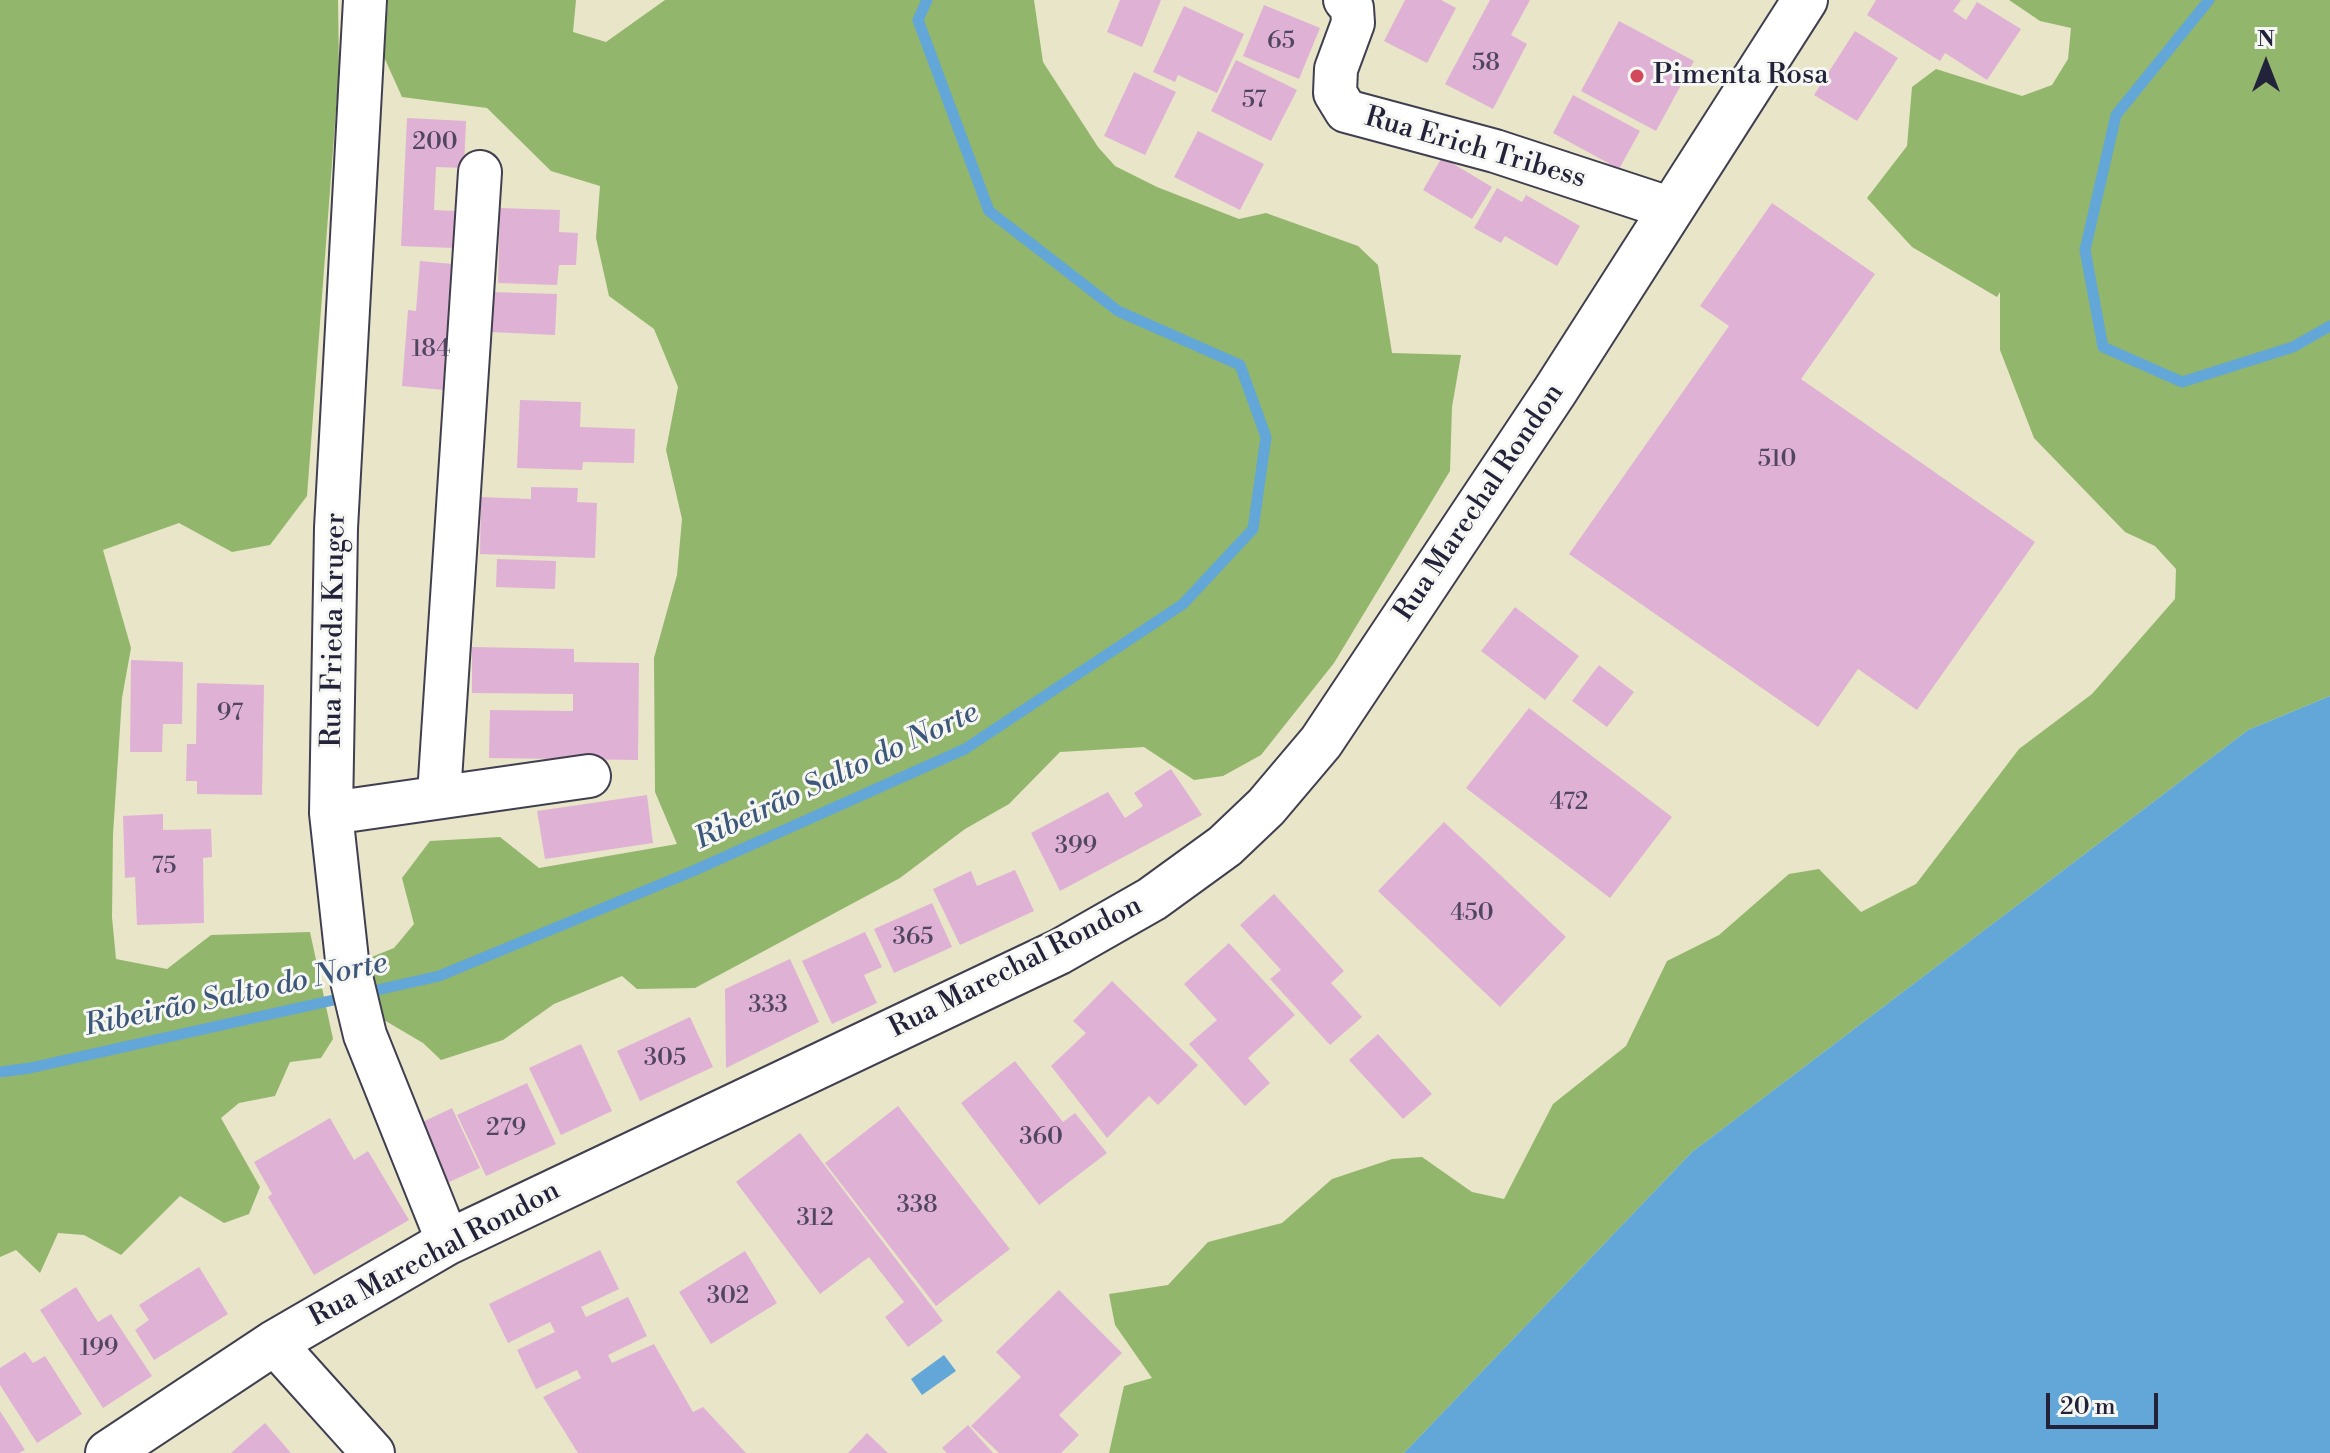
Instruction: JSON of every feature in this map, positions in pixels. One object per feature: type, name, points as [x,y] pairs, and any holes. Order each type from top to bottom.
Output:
[{"type":"main road","name":"Rua Marechal Rondon","points":[[108,1453],[274,1343],[448,1242],[1059,952],[1152,899],[1225,846],[1266,807],[1321,742],[1555,391],[1805,0]]},
{"type":"street","name":"Rua Frieda Kruger","points":[[365,0],[336,528],[331,813],[347,960],[365,1035],[448,1242]]},
{"type":"street","name":"Rua Erich Tribess","points":[[1345,0],[1352,8],[1353,23],[1336,69],[1335,93],[1346,111],[1495,151],[1672,209]]},
{"type":"street","points":[[439,795],[480,172]]},
{"type":"street","points":[[331,813],[439,795],[589,776]]},
{"type":"street","points":[[274,1343],[373,1453]]},
{"type":"green space","points":[[0,0],[338,0],[339,70],[307,496],[270,545],[232,552],[179,523],[103,550],[131,648],[122,698],[113,834],[112,917],[116,959],[167,969],[211,935],[310,932],[333,1039],[321,1058],[290,1062],[275,1096],[239,1103],[221,1118],[260,1187],[249,1214],[224,1223],[180,1196],[121,1255],[84,1235],[58,1233],[40,1273],[16,1250],[0,1257]]},
{"type":"green space","points":[[388,0],[576,0],[573,32],[606,42],[665,0],[1034,0],[1043,62],[1098,147],[1115,166],[1157,187],[1239,219],[1266,213],[1358,246],[1378,265],[1392,353],[1461,355],[1452,407],[1450,471],[1334,663],[1261,755],[1223,776],[1194,780],[1144,747],[1060,752],[1009,804],[965,829],[900,878],[695,988],[637,989],[622,976],[554,1004],[503,1040],[441,1060],[423,1043],[384,1020],[369,958],[394,948],[414,924],[402,878],[430,841],[500,837],[539,868],[677,844],[655,792],[654,658],[677,575],[682,519],[666,450],[678,387],[654,329],[609,296],[596,238],[600,186],[551,171],[487,108],[402,97],[384,57]]},
{"type":"green space","points":[[2009,0],[2330,0],[2330,696],[2248,730],[1692,1152],[1404,1453],[1109,1453],[1124,1386],[1152,1378],[1115,1325],[1109,1294],[1168,1285],[1208,1242],[1282,1223],[1332,1179],[1392,1159],[1422,1157],[1472,1192],[1504,1199],[1553,1104],[1626,1046],[1667,961],[1719,935],[1789,874],[1819,869],[1861,912],[1916,884],[2019,749],[2092,694],[2175,599],[2176,569],[2155,546],[2125,532],[2034,438],[2000,350],[2000,292],[1997,297],[1912,247],[1867,198],[1907,146],[1912,87],[1936,69],[2022,96],[2052,85],[2068,59],[2071,28],[2040,21]]},
{"type":"water","points":[[2330,696],[2330,1453],[1404,1453],[1692,1152],[2248,730]]},
{"type":"water","points":[[944,1355],[956,1371],[922,1395],[911,1379]]},
{"type":"building","points":[[1120,0],[1161,0],[1142,47],[1107,32]]},
{"type":"building","points":[[1405,0],[1441,0],[1456,8],[1427,63],[1384,41]]},
{"type":"building","points":[[1490,0],[1530,0],[1511,35],[1527,44],[1493,109],[1445,84]]},
{"type":"building","points":[[1876,0],[1961,0],[1953,11],[1966,20],[1977,2],[2021,29],[1987,80],[1945,53],[1940,61],[1867,15]]},
{"type":"building","points":[[1264,5],[1320,28],[1299,79],[1243,56]]},
{"type":"building","points":[[1184,6],[1244,34],[1217,93],[1178,75],[1175,82],[1153,72]]},
{"type":"building","name":"Pimenta Rosa","points":[[1619,21],[1694,61],[1656,131],[1581,91]]},
{"type":"building","points":[[1855,31],[1898,58],[1857,121],[1814,95]]},
{"type":"building","points":[[1236,60],[1297,90],[1271,141],[1211,111]]},
{"type":"building","points":[[1134,72],[1176,92],[1145,155],[1104,136]]},
{"type":"building","points":[[1573,95],[1640,131],[1619,169],[1553,133]]},
{"type":"building","points":[[407,118],[466,121],[464,168],[436,167],[434,210],[456,211],[454,248],[401,246]]},
{"type":"building","points":[[1198,131],[1264,164],[1240,210],[1174,177]]},
{"type":"building","points":[[1442,157],[1492,187],[1472,219],[1423,190]]},
{"type":"building","points":[[1497,188],[1522,202],[1526,195],[1580,226],[1557,266],[1505,236],[1501,243],[1474,228]]},
{"type":"building","points":[[1772,203],[1875,274],[1801,379],[2035,542],[1917,710],[1858,669],[1818,727],[1569,554],[1729,326],[1700,306]]},
{"type":"building","points":[[500,208],[560,210],[559,232],[578,233],[576,265],[559,265],[557,285],[498,283]]},
{"type":"building","points":[[420,261],[464,265],[454,391],[402,386],[408,310],[416,311]]},
{"type":"building","points":[[491,292],[557,294],[555,335],[490,332]]},
{"type":"building","points":[[520,400],[581,402],[580,427],[635,429],[634,463],[583,462],[582,470],[517,468]]},
{"type":"building","points":[[531,487],[578,488],[577,502],[597,503],[595,558],[480,554],[481,497],[531,499]]},
{"type":"building","points":[[497,559],[556,561],[555,589],[496,587]]},
{"type":"building","points":[[1515,607],[1579,656],[1545,700],[1481,651]]},
{"type":"building","points":[[472,647],[574,649],[574,662],[639,663],[638,760],[489,758],[490,710],[573,711],[573,694],[472,693]]},
{"type":"building","points":[[131,660],[183,662],[182,724],[163,724],[162,752],[130,752]]},
{"type":"building","points":[[1599,665],[1634,692],[1607,727],[1572,701]]},
{"type":"building","points":[[197,683],[264,685],[262,795],[197,794],[197,781],[186,781],[187,744],[196,744]]},
{"type":"building","points":[[1529,708],[1672,817],[1610,898],[1466,788]]},
{"type":"building","points":[[1171,769],[1202,815],[1060,891],[1031,833],[1108,792],[1125,818],[1143,806],[1134,793]]},
{"type":"building","points":[[647,795],[653,843],[545,859],[537,811]]},
{"type":"building","points":[[163,814],[163,830],[211,829],[212,857],[203,858],[204,923],[137,925],[135,877],[125,878],[123,816]]},
{"type":"building","points":[[1444,822],[1566,937],[1500,1007],[1378,891]]},
{"type":"building","points":[[1015,870],[1034,911],[960,945],[933,889],[971,871],[977,886]]},
{"type":"building","points":[[1274,894],[1344,971],[1331,983],[1362,1017],[1330,1045],[1270,979],[1281,970],[1240,925]]},
{"type":"building","points":[[932,903],[952,947],[894,973],[874,929]]},
{"type":"building","points":[[865,932],[882,967],[864,975],[877,1003],[832,1024],[802,961]]},
{"type":"building","points":[[1229,943],[1295,1015],[1248,1058],[1270,1083],[1245,1106],[1189,1044],[1217,1020],[1184,984]]},
{"type":"building","points":[[790,959],[819,1022],[726,1068],[725,989]]},
{"type":"building","points":[[1112,981],[1198,1065],[1158,1105],[1149,1096],[1107,1138],[1051,1066],[1086,1033],[1073,1021]]},
{"type":"building","points":[[690,1017],[713,1067],[640,1101],[617,1051]]},
{"type":"building","points":[[1378,1034],[1432,1094],[1403,1119],[1349,1060]]},
{"type":"building","points":[[581,1044],[612,1111],[561,1135],[529,1068]]},
{"type":"building","points":[[1015,1061],[1063,1122],[1075,1113],[1107,1153],[1039,1205],[961,1103]]},
{"type":"building","points":[[527,1083],[556,1144],[486,1176],[457,1115]]},
{"type":"building","points":[[898,1106],[1010,1249],[936,1306],[825,1163]]},
{"type":"building","points":[[452,1108],[480,1168],[436,1188],[408,1129]]},
{"type":"building","points":[[330,1118],[354,1160],[368,1151],[409,1220],[314,1275],[268,1197],[272,1194],[254,1162]]},
{"type":"building","points":[[800,1133],[943,1321],[908,1347],[885,1317],[904,1302],[869,1257],[820,1294],[736,1182]]},
{"type":"building","points":[[600,1250],[619,1289],[581,1307],[586,1317],[628,1297],[647,1336],[608,1355],[612,1363],[654,1344],[693,1412],[703,1407],[746,1453],[578,1453],[543,1397],[581,1378],[577,1370],[536,1389],[517,1350],[555,1332],[550,1322],[508,1343],[489,1304]]},
{"type":"building","points":[[745,1251],[777,1303],[711,1344],[679,1292]]},
{"type":"building","points":[[199,1267],[228,1314],[154,1360],[135,1330],[149,1320],[139,1305]]},
{"type":"building","points":[[76,1287],[98,1322],[111,1314],[152,1376],[103,1408],[40,1310]]},
{"type":"building","points":[[1059,1290],[1122,1353],[1059,1415],[1079,1435],[1061,1453],[999,1453],[971,1426],[1021,1377],[996,1352]]},
{"type":"building","points":[[25,1352],[33,1363],[45,1356],[82,1414],[37,1443],[0,1385],[0,1368]]},
{"type":"building","points":[[0,1411],[25,1450],[0,1453]]},
{"type":"building","points":[[265,1423],[291,1453],[231,1453]]},
{"type":"building","points":[[968,1425],[993,1453],[947,1453],[942,1448]]},
{"type":"building","points":[[867,1433],[888,1453],[848,1453]]},
{"type":"waterway","name":"Ribeirão Salto do Norte","points":[[364,993],[439,976],[693,871],[965,749],[1183,604],[1253,529],[1266,437],[1240,365],[1118,311],[989,211],[918,20],[927,0]]},
{"type":"waterway","name":"Ribeirão Salto do Norte","points":[[2209,0],[2116,115],[2085,250],[2103,347],[2182,382],[2293,347],[2330,326]]},
{"type":"waterway","name":"Ribeirão Salto do Norte","points":[[0,1072],[30,1068],[347,997]]},
{"type":"place","name":"Pimenta Rosa","points":[[1637,76]]}]
